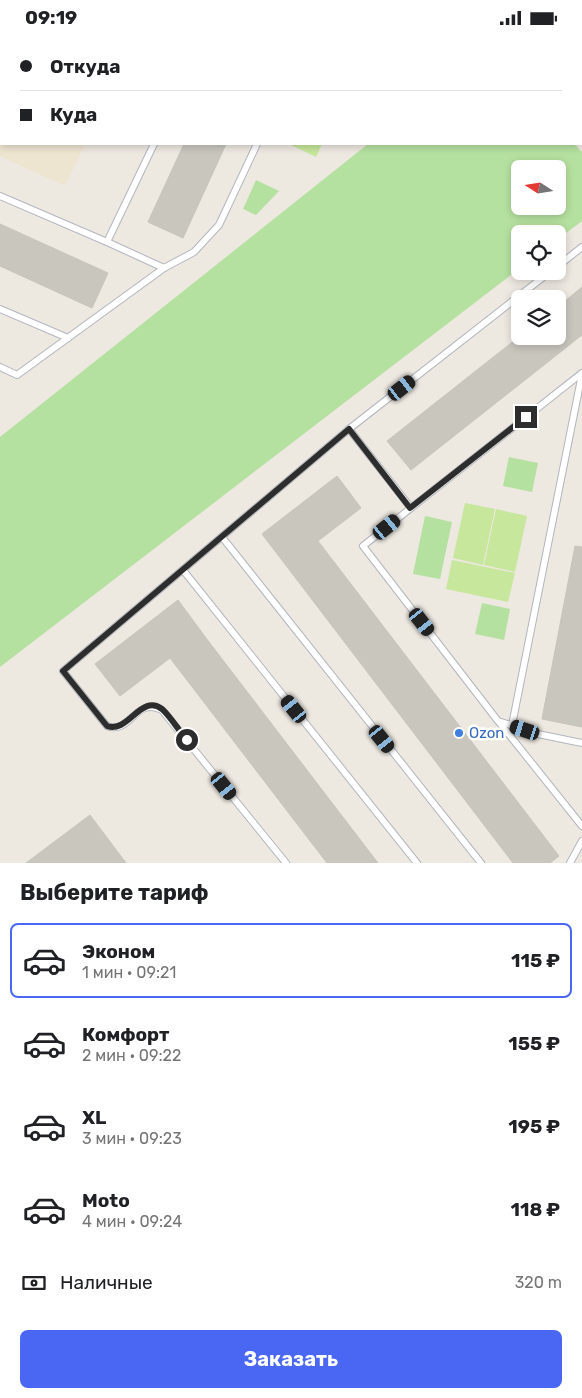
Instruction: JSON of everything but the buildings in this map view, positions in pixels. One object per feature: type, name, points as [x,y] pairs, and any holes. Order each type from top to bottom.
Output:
[{"type":"lane","points":[[107,241],[154,145]]},
{"type":"lane","points":[[0,367],[17,375],[164,268],[194,252],[219,225],[257,145]]},
{"type":"lane","points":[[0,196],[107,241],[164,268]]},
{"type":"lane","points":[[566,260],[582,247]]},
{"type":"lane","points":[[286,863],[162,709],[153,705],[145,707],[120,727],[113,729],[107,726],[63,671],[349,429],[539,280]]},
{"type":"lane","points":[[0,309],[68,338]]},
{"type":"lane","points":[[582,374],[363,546],[582,826]]},
{"type":"lane","points":[[512,725],[582,374]]},
{"type":"lane","points":[[349,429],[410,508]]},
{"type":"lane","points":[[222,537],[481,863]]},
{"type":"lane","points":[[183,570],[417,863]]},
{"type":"lane","points":[[498,721],[538,734],[582,743]]},
{"type":"lane","points":[[570,863],[582,841]]},
{"type":"shaded area","points":[[0,145],[85,145],[65,186],[0,156]]},
{"type":"green space","points":[[291,145],[322,145],[316,157]]},
{"type":"green space","points":[[367,145],[575,145],[582,152],[582,221],[566,233],[566,225],[511,225],[511,275],[0,667],[0,437]]},
{"type":"green space","points":[[256,180],[279,191],[256,215],[243,209]]},
{"type":"green space","points":[[509,457],[538,463],[532,492],[503,486]]},
{"type":"green space","points":[[465,503],[495,509],[483,565],[453,558]]},
{"type":"green space","points":[[496,509],[527,516],[515,572],[484,565]]},
{"type":"green space","points":[[425,516],[452,522],[440,579],[413,574]]},
{"type":"green space","points":[[452,560],[515,573],[508,602],[446,589]]},
{"type":"green space","points":[[482,603],[510,609],[504,640],[475,634]]},
{"type":"place","name":"Ozon","points":[[459,733]]},
{"type":"route","points":[[187,740],[162,709],[153,705],[145,707],[120,727],[113,729],[107,726],[63,671],[349,429],[410,508],[526,417]]}]
